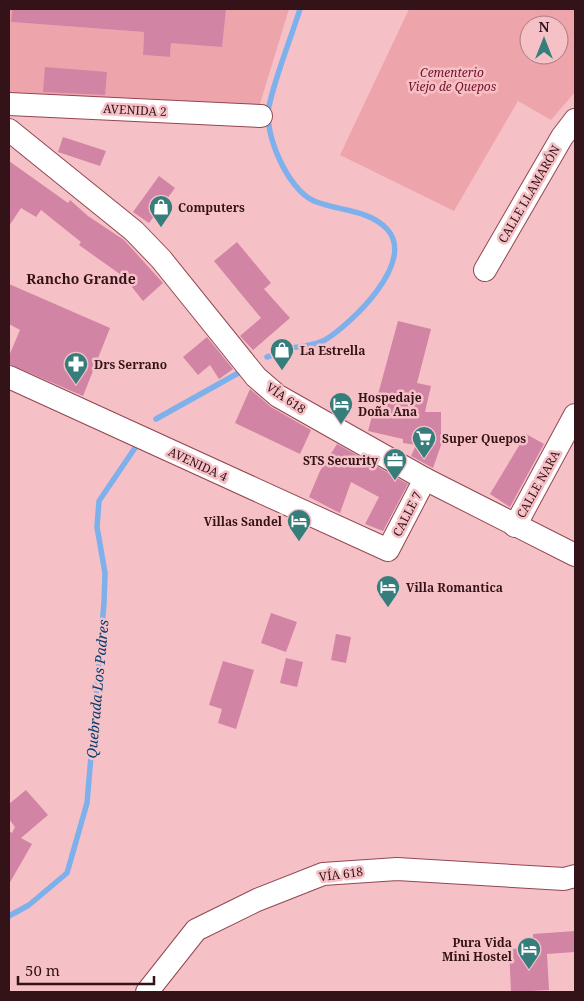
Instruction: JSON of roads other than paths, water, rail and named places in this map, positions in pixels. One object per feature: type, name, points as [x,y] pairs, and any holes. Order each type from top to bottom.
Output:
[{"type":"street","name":"AVENIDA 2","points":[[9,104],[261,116]]},
{"type":"street","name":"CALLE LLAMARÓN","points":[[485,270],[562,137],[575,120]]},
{"type":"street","name":"VÍA 618","points":[[9,130],[134,231],[161,258],[256,377],[278,396],[425,479],[515,526],[575,554]]},
{"type":"street","name":"AVENIDA 4","points":[[9,377],[388,550]]},
{"type":"street","name":"CALLE NARA","points":[[515,526],[575,415]]},
{"type":"street","name":"CALLE 7","points":[[388,550],[425,479]]},
{"type":"street","name":"VÍA 618","points":[[147,992],[196,930],[257,900],[323,874],[398,869],[564,879],[575,876]]},
{"type":"waterway","name":"Quebrada Los Padres","points":[[267,357],[288,349],[320,342],[336,332],[350,321],[377,291],[394,258],[394,243],[387,229],[379,222],[362,214],[323,204],[304,195],[287,173],[274,145],[268,117],[269,106],[300,9]]},
{"type":"waterway","name":"Quebrada Los Padres","points":[[156,419],[242,371]]},
{"type":"waterway","name":"Quebrada Los Padres","points":[[9,916],[29,905],[67,873],[87,803],[104,603],[105,573],[97,527],[99,501],[139,442]]},
{"type":"place","name":"Computers","points":[[161,228]]},
{"type":"place","name":"La Estrella","points":[[282,371]]},
{"type":"place","name":"Drs Serrano","points":[[76,385]]},
{"type":"place","name":"Hospedaje Doña Ana","points":[[341,425]]},
{"type":"place","name":"Super Quepos","points":[[424,459]]},
{"type":"place","name":"STS Security","points":[[395,481]]},
{"type":"place","name":"Villas Sandel","points":[[299,542]]},
{"type":"place","name":"Villa Romantica","points":[[388,608]]},
{"type":"place","name":"Pura Vida Mini Hostel","points":[[529,970]]},
{"type":"district","name":"Rancho Grande","points":[[81,278]]},
{"type":"park label","name":"Cementerio Viejo de Quepos","points":[[452,79]]}]
